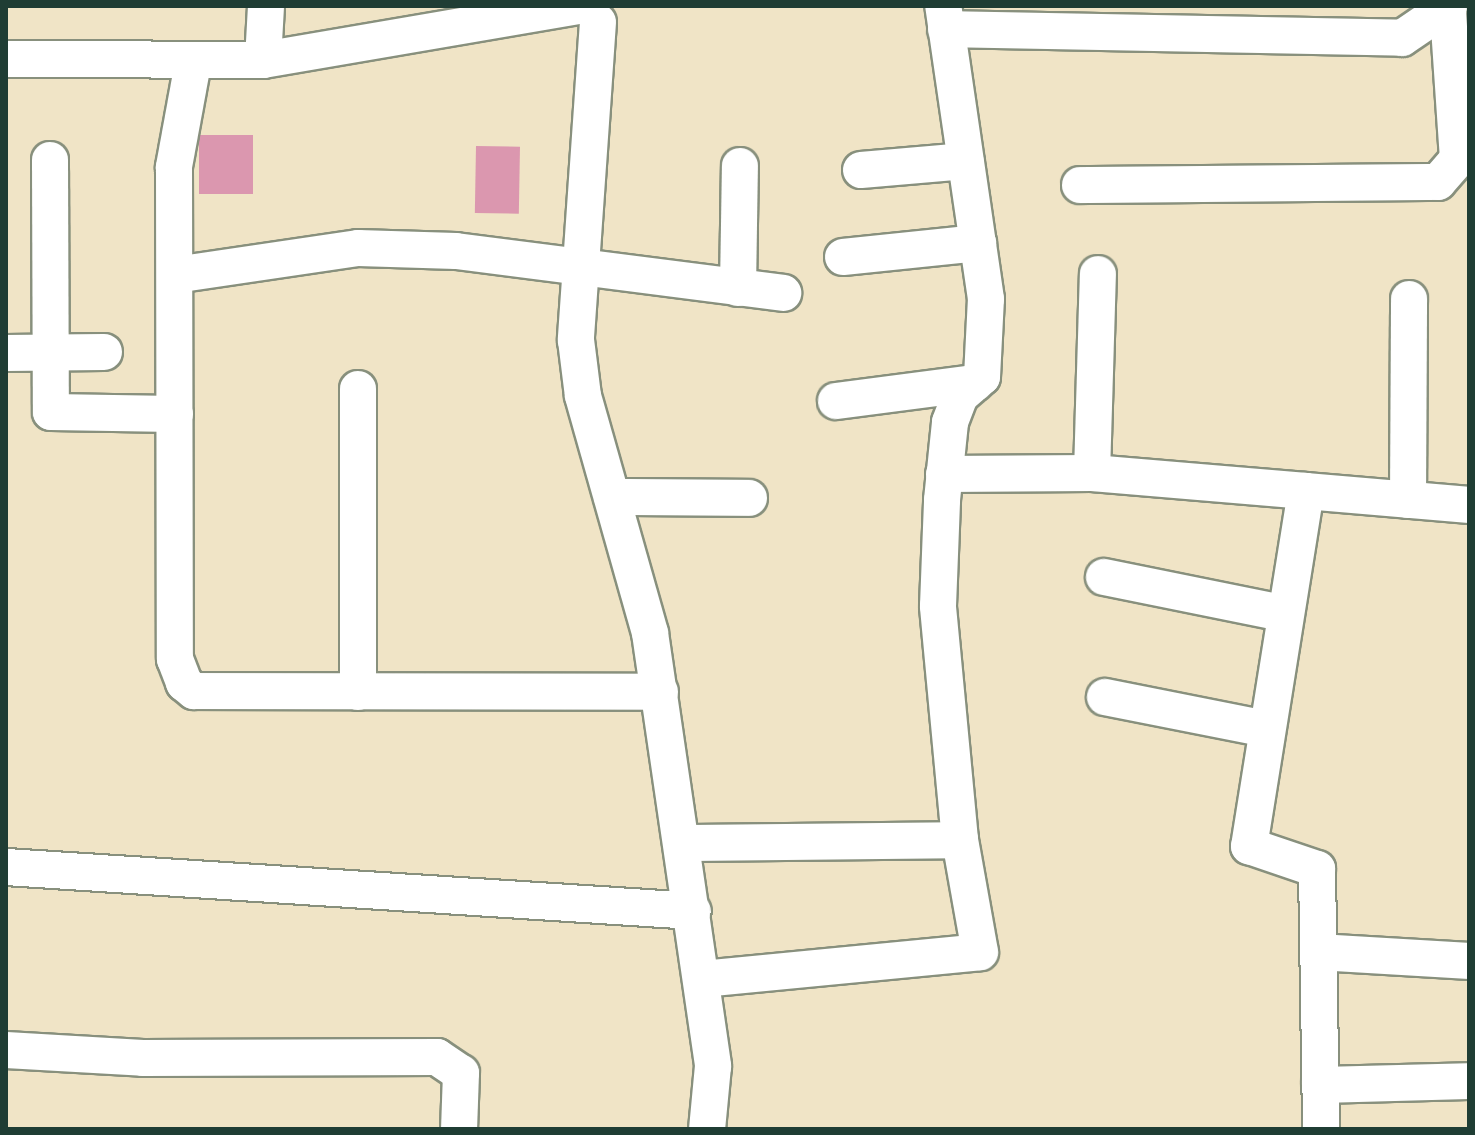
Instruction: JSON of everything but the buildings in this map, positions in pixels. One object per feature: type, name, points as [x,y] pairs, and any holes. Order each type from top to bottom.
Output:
[{"type":"street","points":[[263,60],[266,6]]},
{"type":"street","points":[[702,979],[980,952],[960,840],[938,606],[944,474],[950,422],[960,396],[982,377],[986,313],[944,17],[1402,38],[1448,9],[1460,83],[1458,159],[1438,182],[1080,185]]},
{"type":"street","points":[[6,59],[193,63],[263,60],[396,21],[588,14],[580,271],[581,382],[660,692],[684,843],[713,1066],[707,1129]]},
{"type":"street","points":[[193,63],[174,167],[175,659],[184,683],[194,691],[660,692]]},
{"type":"street","points":[[50,160],[51,412],[175,414]]},
{"type":"street","points":[[861,170],[966,161]]},
{"type":"street","points":[[738,288],[740,166]]},
{"type":"street","points":[[843,257],[978,243]]},
{"type":"street","points":[[175,275],[358,248],[456,251],[580,271],[783,293]]},
{"type":"street","points":[[1092,473],[1098,274]]},
{"type":"street","points":[[1408,500],[1409,299]]},
{"type":"street","points":[[6,353],[104,352]]},
{"type":"street","points":[[836,401],[975,383]]},
{"type":"street","points":[[358,389],[358,692]]},
{"type":"street","points":[[944,474],[1092,473],[1469,505]]},
{"type":"street","points":[[1306,491],[1282,613],[1249,846],[1317,869],[1321,1129]]},
{"type":"street","points":[[612,497],[749,498]]},
{"type":"street","points":[[1104,577],[1282,613]]},
{"type":"street","points":[[1105,697],[1266,729]]},
{"type":"street","points":[[684,843],[960,840]]},
{"type":"street","points":[[6,867],[693,911]]},
{"type":"street","points":[[1319,952],[1469,961]]},
{"type":"street","points":[[6,1050],[143,1058],[437,1057],[461,1073],[459,1129]]},
{"type":"street","points":[[1320,1085],[1469,1081]]}]
